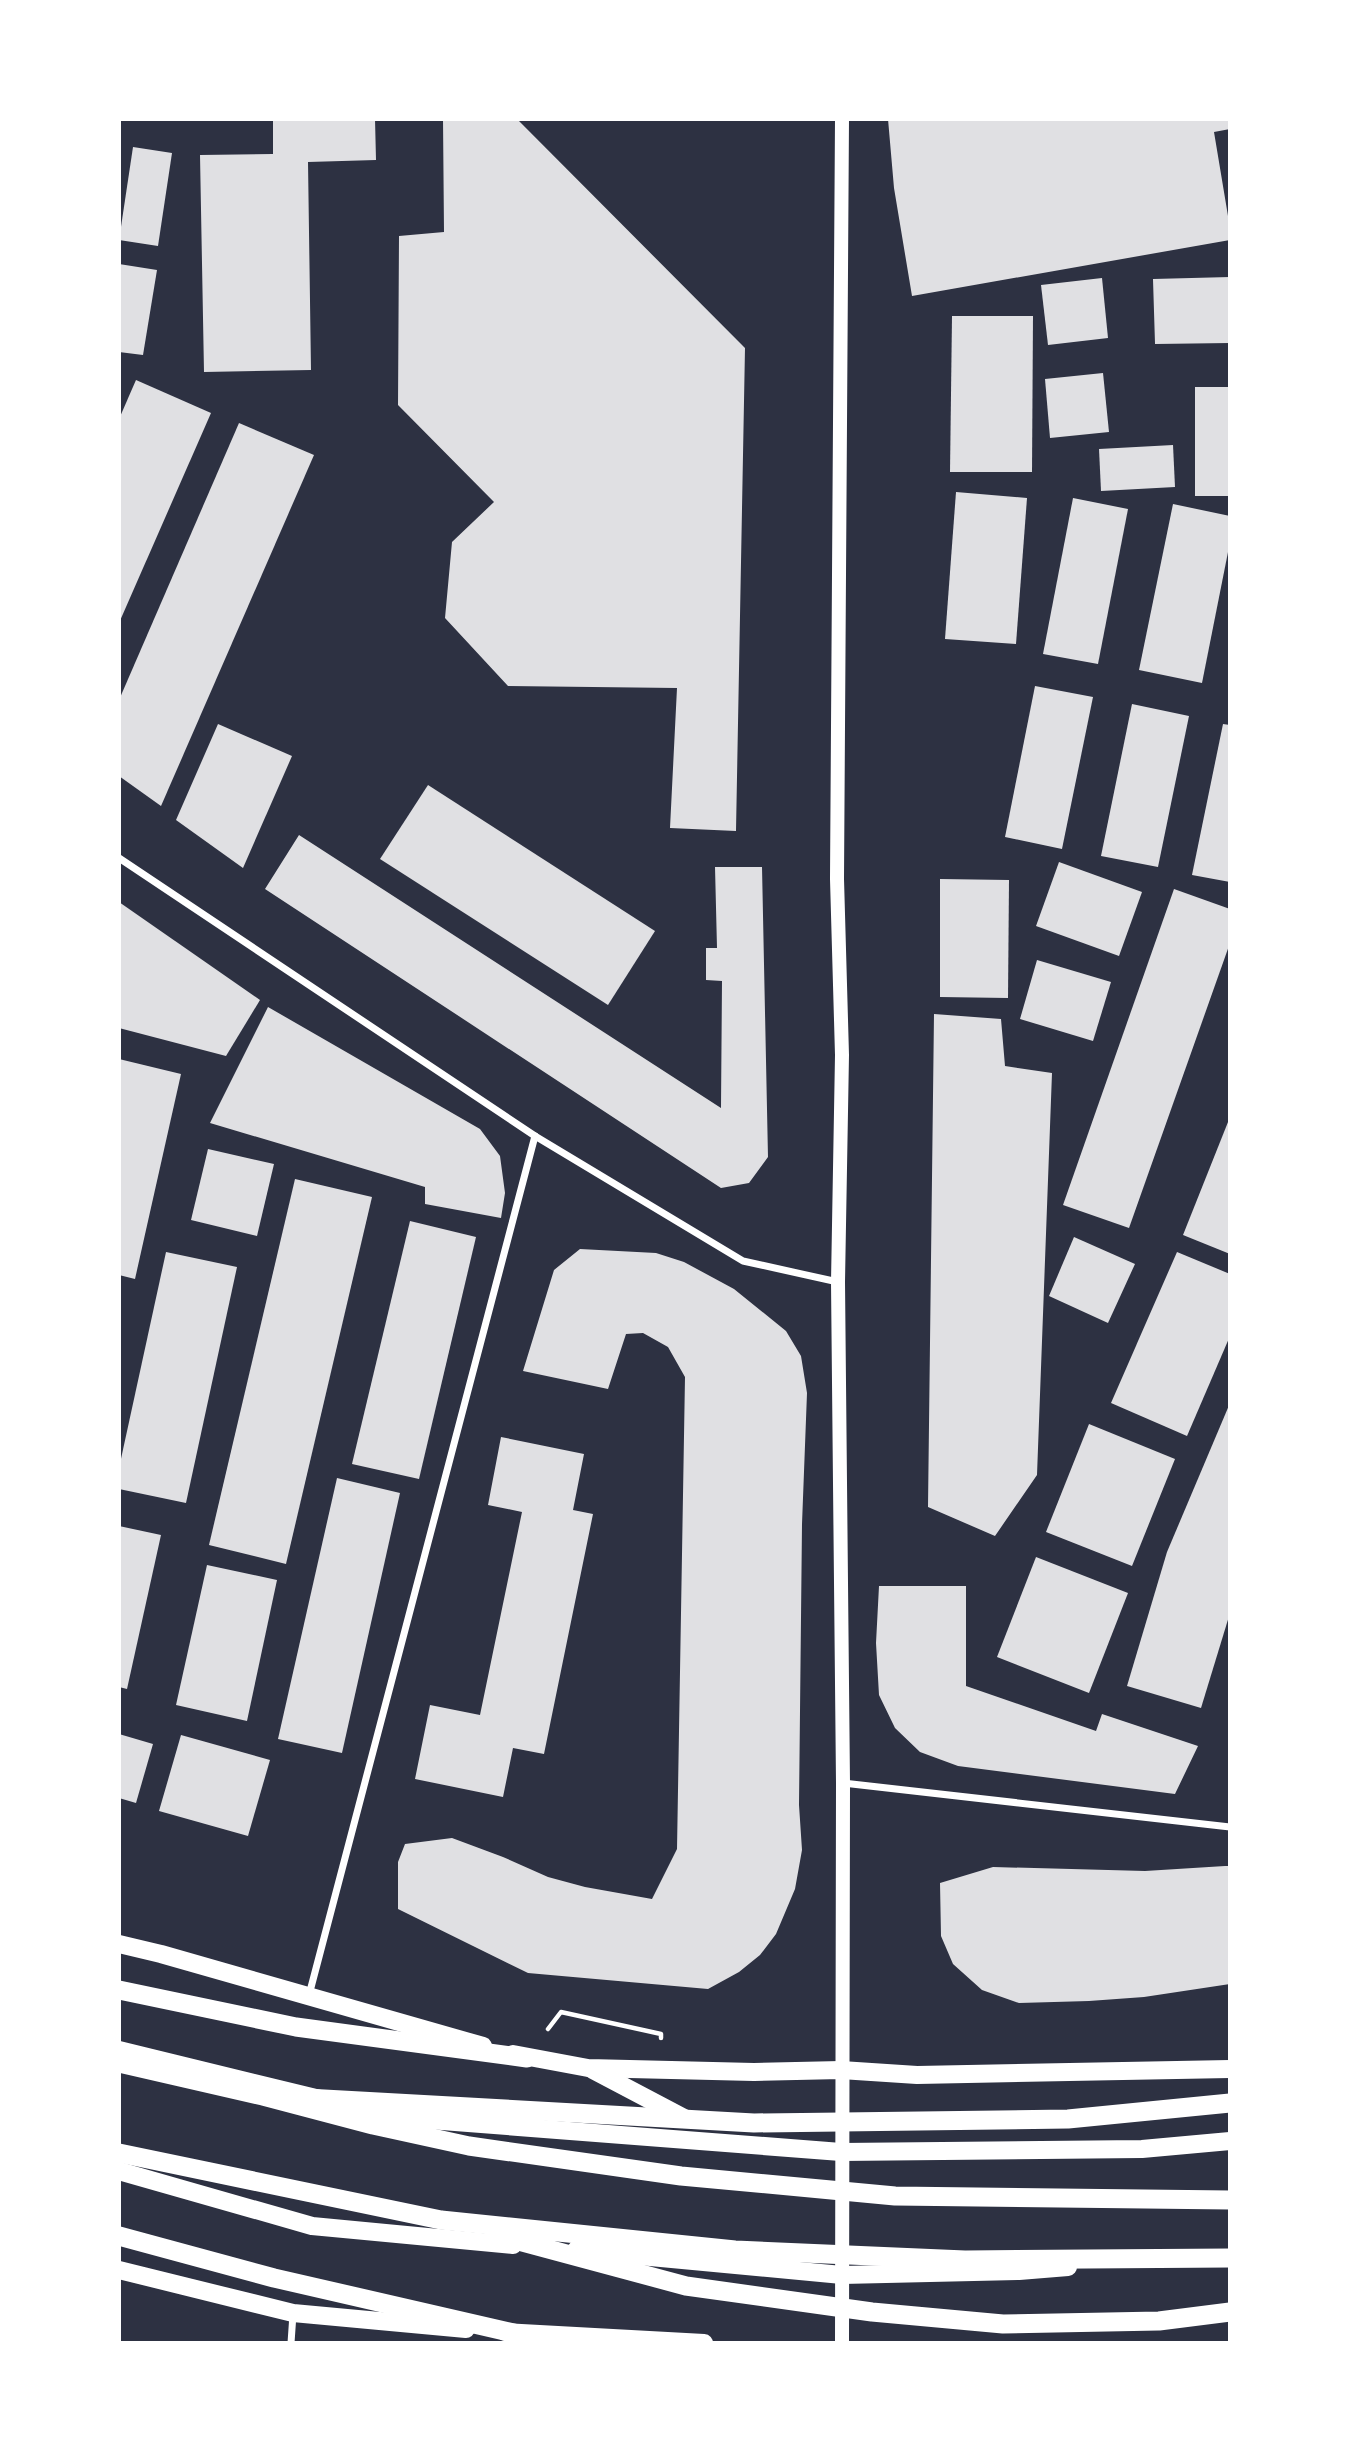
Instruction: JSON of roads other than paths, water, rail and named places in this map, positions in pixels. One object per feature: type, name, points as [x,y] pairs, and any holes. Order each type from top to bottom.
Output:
[{"type":"highway","points":[[119,1990],[296,2027],[527,2058]]},
{"type":"highway","points":[[119,2063],[263,2095],[373,2125],[468,2146],[681,2176],[895,2196],[1230,2200]]},
{"type":"highway","points":[[263,2095],[754,2123],[1068,2119],[1230,2104]]},
{"type":"highway","points":[[119,2153],[441,2220],[686,2286],[872,2312],[1003,2324],[1158,2320],[1230,2312]]},
{"type":"highway","points":[[441,2220],[762,2251],[965,2260],[1230,2256]]},
{"type":"highway","points":[[119,2236],[274,2278],[518,2334]]},
{"type":"main road","points":[[842,119],[837,865],[842,1055],[838,1282],[843,1783],[842,2343]]},
{"type":"main road","points":[[119,1944],[527,2058],[588,2068],[754,2072],[841,2070],[917,2075],[1230,2069]]},
{"type":"main road","points":[[119,2050],[390,2116],[841,2152],[1142,2148],[1230,2141]]},
{"type":"main road","points":[[588,2068],[733,2143]]},
{"type":"main road","points":[[119,2171],[312,2226],[842,2275],[1019,2271],[1230,2256]]},
{"type":"main road","points":[[119,2270],[293,2314],[518,2334],[704,2343]]},
{"type":"street","points":[[119,858],[535,1136],[743,1261],[838,1282]]},
{"type":"street","points":[[309,1996],[535,1136]]},
{"type":"street","points":[[843,1783],[1230,1827]]},
{"type":"street","points":[[291,2343],[293,2314]]}]
